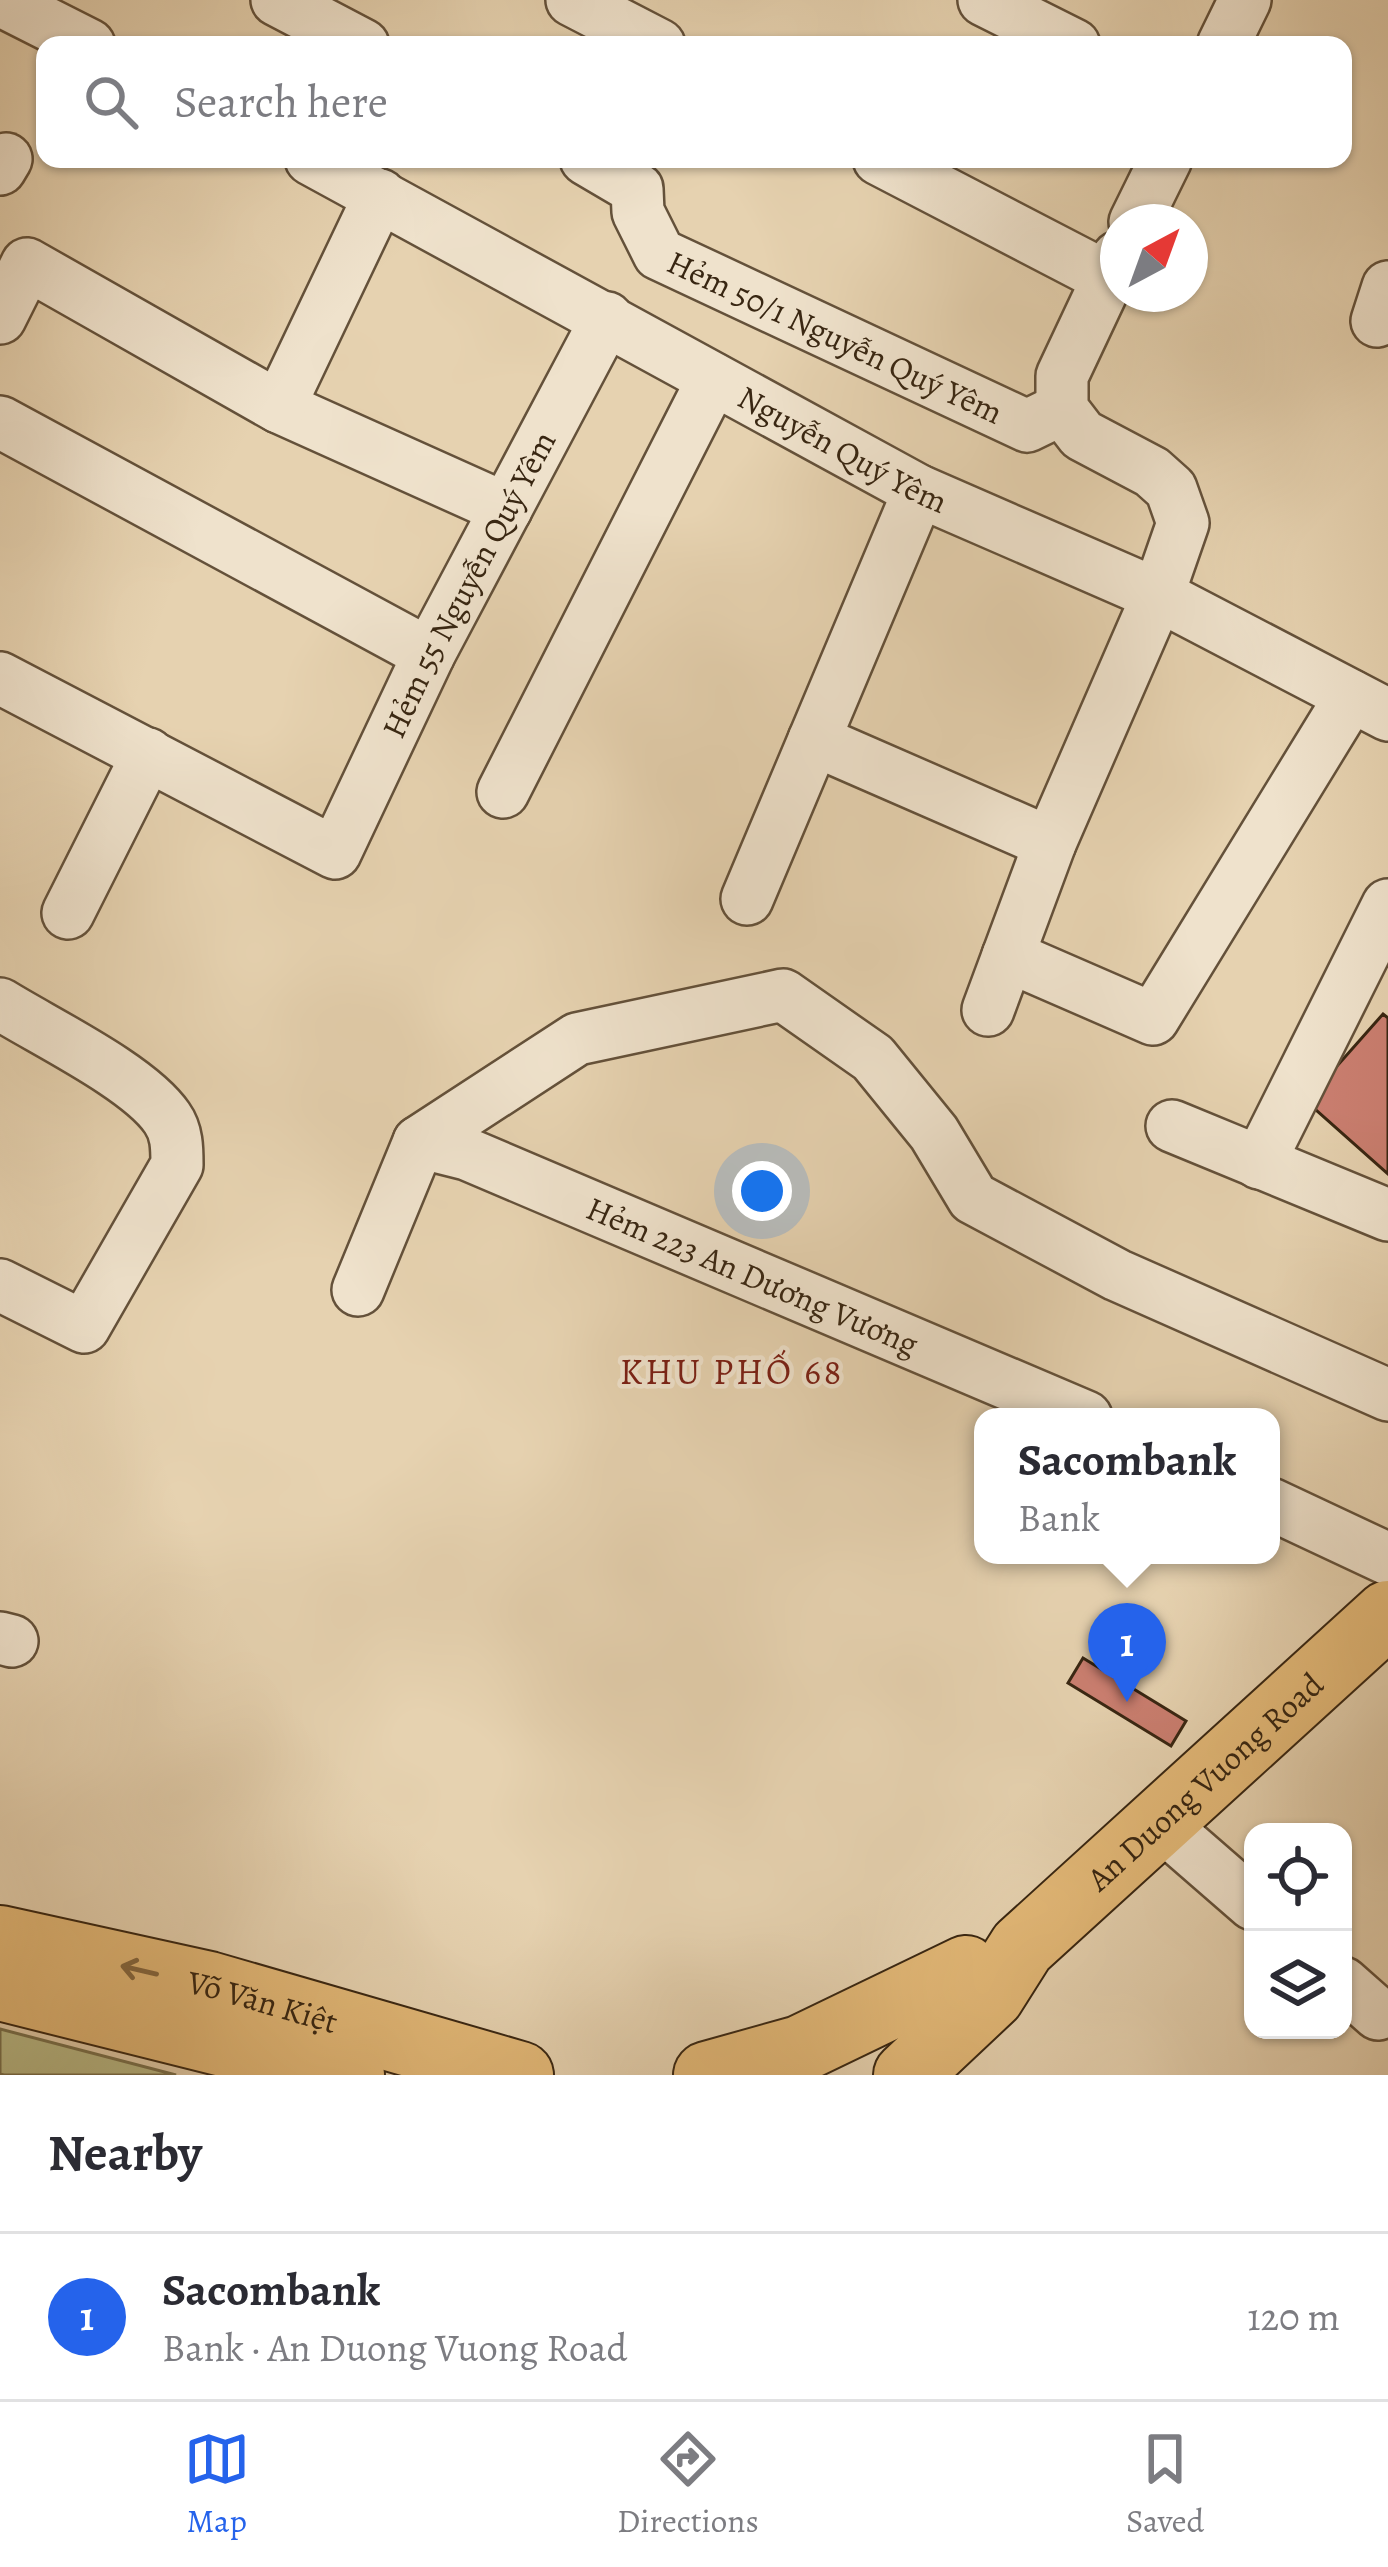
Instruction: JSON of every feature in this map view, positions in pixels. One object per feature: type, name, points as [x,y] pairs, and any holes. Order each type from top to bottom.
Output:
[{"type":"main road","name":"An Duong Vuong Road","points":[[847,2075],[993,1971],[1388,1614]]},
{"type":"main road","name":"Võ Văn Kiệt","points":[[0,1939],[209,1985],[520,2075]]},
{"type":"main road","name":"An Duong Vuong Road","points":[[907,2075],[993,1971]]},
{"type":"main road","points":[[707,2075],[800,2049],[993,1971]]},
{"type":"main road","points":[[968,2075],[993,1971]]},
{"type":"main road","name":"Võ Văn Kiệt","points":[[0,1987],[351,2075]]},
{"type":"street","points":[[0,0],[71,36]]},
{"type":"street","points":[[572,0],[642,36]]},
{"type":"street","points":[[984,0],[1056,36]]},
{"type":"street","points":[[1227,36],[1245,0]]},
{"type":"street","points":[[298,5],[348,36]]},
{"type":"street","name":"Nguyễn Quý Yêm","points":[[328,168],[919,491],[1158,595],[1370,705]]},
{"type":"street","name":"Hẻm 50/1 Nguyễn Quý Yêm","points":[[602,168],[638,189],[638,212],[659,254],[1027,426],[1062,410]]},
{"type":"street","points":[[898,168],[1100,262]]},
{"type":"street","points":[[1144,204],[1162,168]]},
{"type":"street","points":[[279,407],[380,195]]},
{"type":"street","points":[[0,318],[27,264],[279,407],[506,508]]},
{"type":"street","points":[[988,1010],[1050,843],[1158,595],[1183,523],[1171,489],[1152,472],[1082,435],[1062,410],[1062,376],[1100,296]]},
{"type":"street","name":"Hẻm 55 Nguyễn Quý Yêm","points":[[148,754],[335,853],[430,654],[607,318]]},
{"type":"street","points":[[503,792],[713,379]]},
{"type":"street","points":[[0,422],[430,654]]},
{"type":"street","points":[[747,899],[919,491]]},
{"type":"street","points":[[0,677],[148,754],[68,913]]},
{"type":"street","points":[[1008,956],[1153,1019],[1370,705]]},
{"type":"street","points":[[814,740],[1050,843]]},
{"type":"street","points":[[1259,1163],[1382,937]]},
{"type":"street","points":[[358,1290],[419,1142],[577,1039],[783,995],[873,1058],[934,1133],[973,1198],[1118,1275],[1388,1395]]},
{"type":"street","points":[[0,1004],[93,1060],[158,1107],[170,1123],[177,1165],[84,1327],[0,1285]]},
{"type":"street","points":[[1172,1126],[1388,1215]]},
{"type":"street","name":"Hẻm 223 An Dương Vương","points":[[419,1142],[467,1154],[1053,1408]]},
{"type":"street","points":[[1280,1508],[1388,1559]]},
{"type":"street","points":[[1161,1824],[1244,1896]]},
{"type":"green space","points":[[0,2029],[176,2075],[0,2074]]},
{"type":"building","points":[[1383,1014],[1388,1018],[1388,1174],[1306,1101]]},
{"type":"building","points":[[1083,1658],[1186,1721],[1171,1746],[1068,1683]]},
{"type":"place","name":"Sacombank","points":[[1127,1702]]},
{"type":"district","name":"KHU PHỐ 68","points":[[732,1371]]}]
